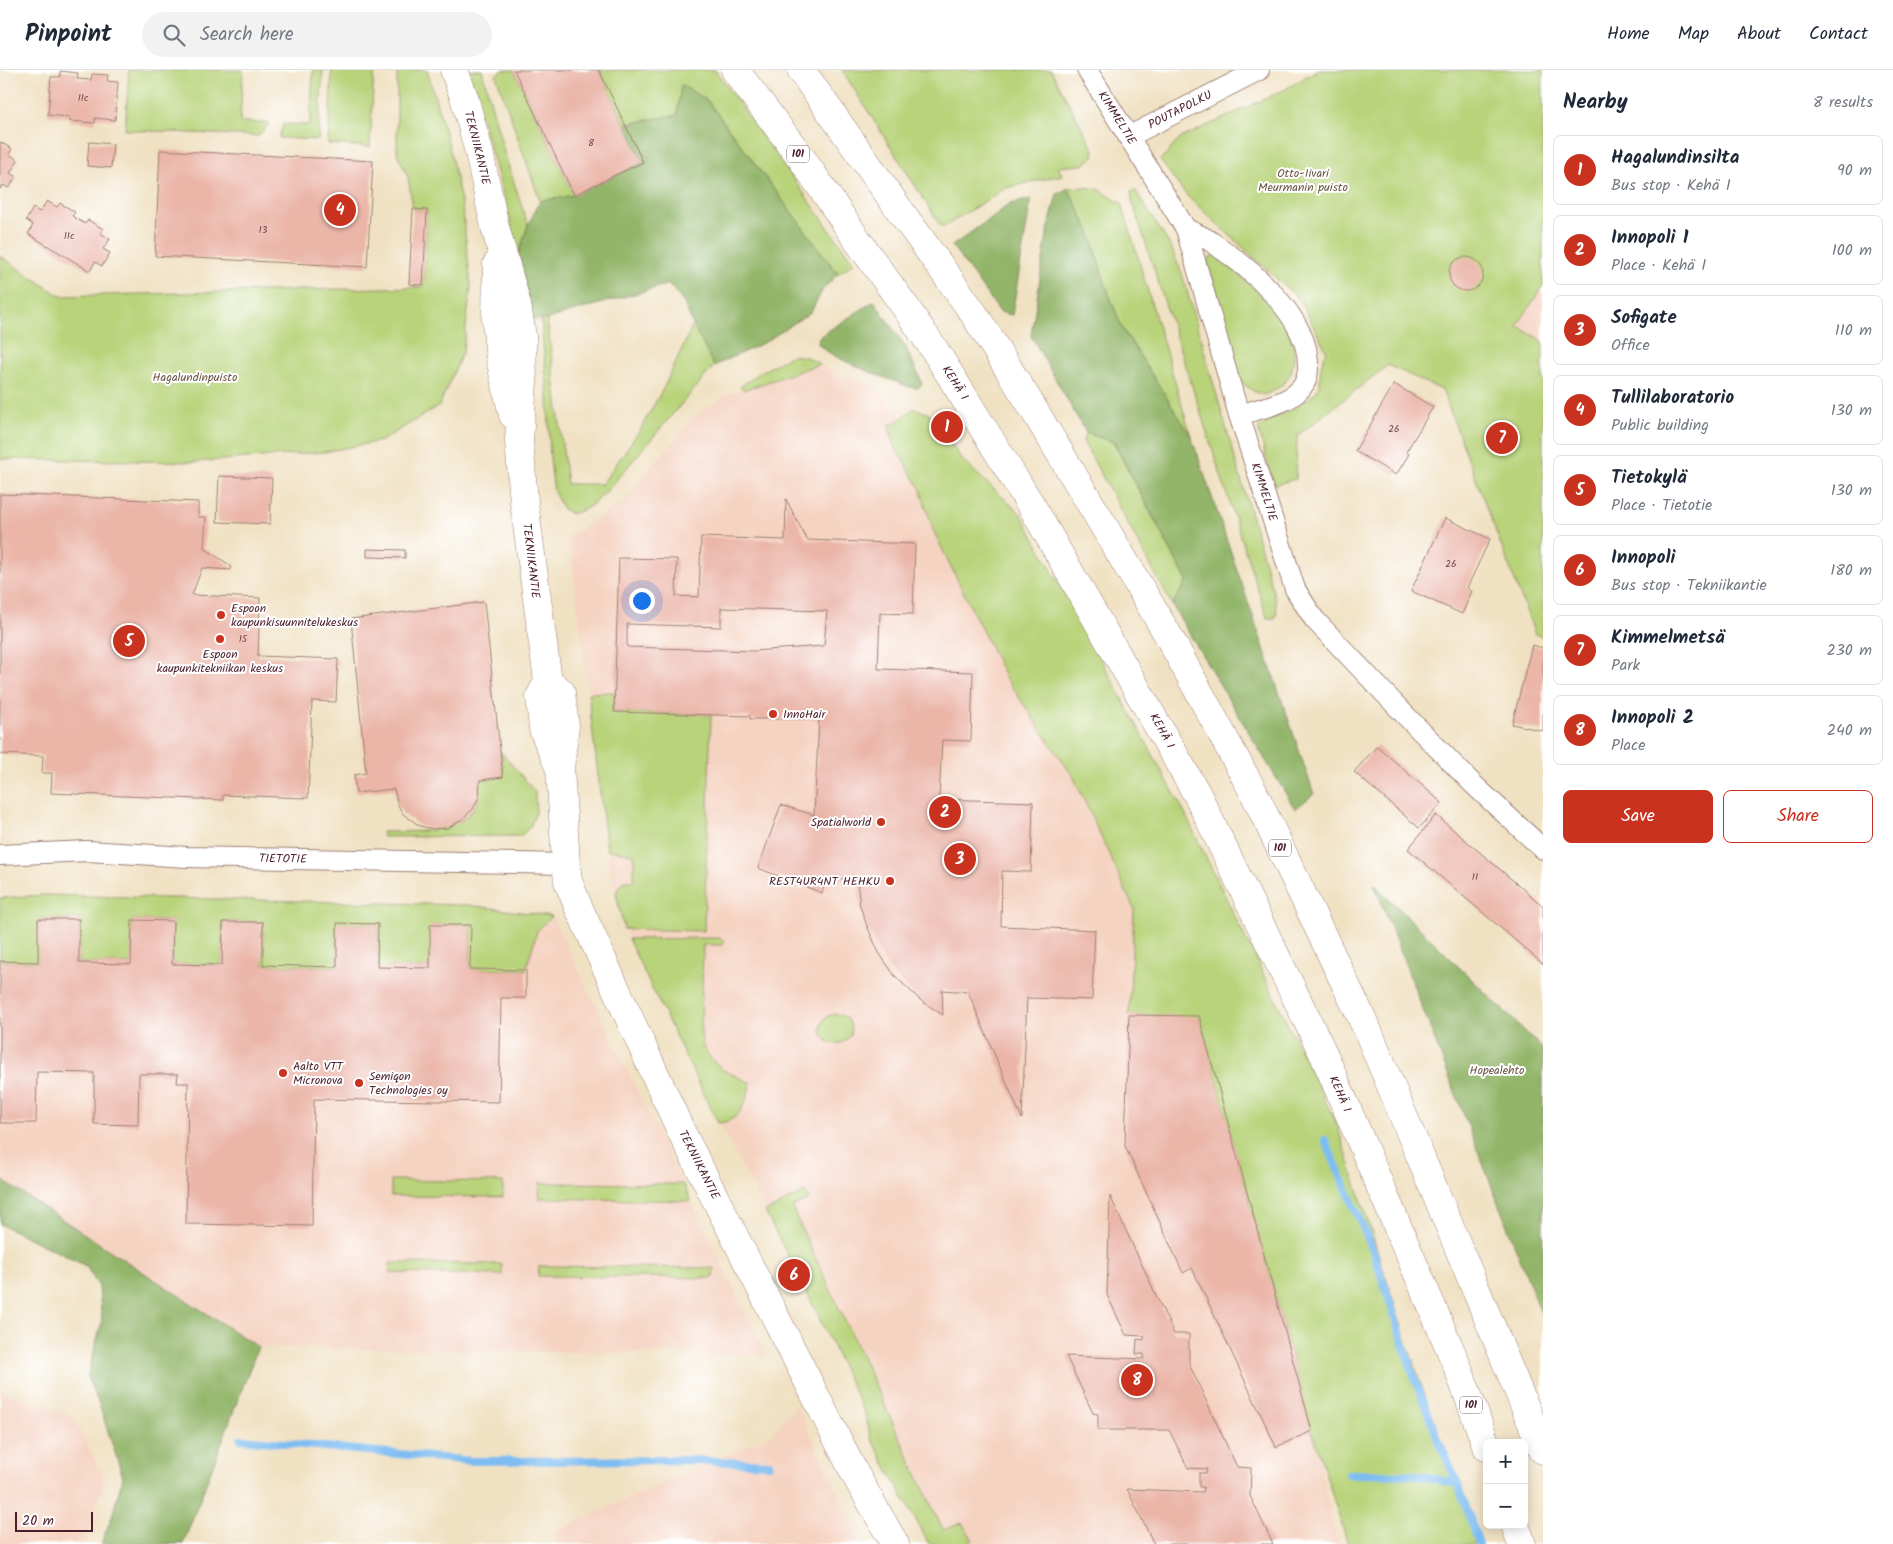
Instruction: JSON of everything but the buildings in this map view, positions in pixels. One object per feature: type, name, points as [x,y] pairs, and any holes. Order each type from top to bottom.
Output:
[{"type":"main road","name":"TEKNIIKANTIE","points":[[454,70],[464,97],[479,152],[495,227],[517,304],[522,336],[523,382],[519,440],[531,566],[548,681],[561,692],[563,707],[565,726],[560,768],[568,881],[681,1131],[856,1476],[895,1544]]},
{"type":"main road","name":"KEHÄ I","points":[[735,70],[800,156],[934,349],[1034,510],[1162,730],[1198,796],[1324,1055],[1456,1363],[1484,1439]]},
{"type":"main road","name":"101","points":[[801,70],[974,314],[1081,486],[1168,635],[1254,793],[1367,1029],[1543,1450]]},
{"type":"main road","points":[[1516,1529],[1522,1544]]},
{"type":"street","name":"KIMMELTIE","points":[[1088,70],[1186,229],[1240,415],[1294,589],[1314,619],[1406,716],[1465,776],[1543,848]]},
{"type":"street","name":"POUTAPOLKU","points":[[1128,137],[1259,70]]},
{"type":"street","points":[[1186,229],[1212,242],[1252,274],[1288,310],[1302,334],[1307,349],[1308,373],[1304,384],[1296,393],[1286,400],[1240,415]]},
{"type":"street","name":"TIETOTIE","points":[[0,856],[87,851],[187,856],[566,864]]},
{"type":"shaded area","points":[[1543,286],[1543,341],[1517,327]]},
{"type":"shaded area","points":[[820,364],[838,376],[874,385],[930,450],[1199,1016],[1312,1431],[1338,1544],[929,1544],[871,1438],[865,1414],[800,1278],[702,1090],[628,939],[618,909],[607,850],[569,537],[622,503],[694,416],[726,395]]},
{"type":"shaded area","points":[[45,895],[467,905],[552,916],[766,1355],[258,1347],[0,1179],[0,898]]},
{"type":"shaded area","points":[[0,1390],[73,1417],[105,1480],[84,1544],[0,1544]]},
{"type":"shaded area","points":[[797,1405],[862,1544],[555,1544],[556,1531],[771,1435]]},
{"type":"green space","points":[[129,70],[243,70],[240,122],[270,123],[258,136],[125,130]]},
{"type":"green space","points":[[313,70],[323,70],[318,140],[279,138],[283,124],[310,125]]},
{"type":"green space","points":[[332,70],[374,70],[370,147],[328,144]]},
{"type":"green space","name":"Hagalundinpuisto","points":[[397,70],[427,70],[449,146],[462,206],[471,286],[463,351],[439,406],[381,441],[324,452],[197,462],[0,459],[0,256],[60,296],[423,287],[427,210],[413,209],[408,177],[397,153]]},
{"type":"green space","points":[[467,70],[482,70],[504,152],[528,225],[519,253],[496,168]]},
{"type":"green space","points":[[503,70],[514,70],[574,195],[540,201],[496,75]]},
{"type":"green space","points":[[599,70],[715,70],[854,263],[838,274],[707,100],[677,115],[625,124]]},
{"type":"green space","points":[[842,70],[1051,70],[1094,150],[1093,157],[1083,165],[1058,167],[1062,175],[1006,188],[942,228]]},
{"type":"green space","name":"Otto-Iivari Meurmanin puisto","points":[[1317,70],[1543,70],[1543,286],[1517,326],[1543,341],[1543,637],[1535,634],[1442,390],[1388,365],[1297,436],[1296,479],[1274,485],[1258,429],[1313,395],[1319,387],[1321,366],[1327,352],[1300,300],[1186,195],[1160,160],[1181,138],[1284,90]]},
{"type":"green space","points":[[681,85],[707,100],[838,274],[823,289],[811,312],[765,342],[714,366],[684,303],[669,284],[547,319],[532,320],[519,253],[528,225],[540,201],[574,195],[643,162],[625,124],[677,115]]},
{"type":"green space","points":[[1087,187],[1100,190],[1122,204],[1191,436],[1121,326],[1106,286],[1090,232],[1068,188]]},
{"type":"green space","points":[[1068,188],[1090,232],[1106,286],[1121,326],[1191,436],[1314,794],[1295,809],[1172,605],[1187,581],[1114,442],[1086,433],[1031,336],[1047,234],[1057,194]]},
{"type":"green space","points":[[1135,190],[1171,247],[1182,274],[1275,598],[1277,612],[1275,618],[1267,618],[1132,201],[1131,192]]},
{"type":"green space","points":[[1031,199],[1012,315],[1000,312],[952,246],[1010,204]]},
{"type":"green space","points":[[1217,253],[1284,318],[1293,343],[1294,358],[1291,373],[1282,385],[1264,395],[1253,391],[1240,381],[1207,260]]},
{"type":"green space","points":[[874,301],[905,346],[921,380],[922,384],[918,388],[909,387],[861,368],[835,356],[818,344],[819,337]]},
{"type":"green space","points":[[547,319],[567,484],[602,484],[640,430],[664,387],[693,325],[714,366],[606,492],[589,507],[572,514],[563,509],[554,492],[550,460],[548,397],[541,320]]},
{"type":"green space","points":[[792,355],[806,357],[820,364],[744,390],[740,387],[761,372]]},
{"type":"green space","points":[[914,408],[930,414],[964,462],[1021,514],[1181,806],[1337,1125],[1407,1343],[1476,1544],[1348,1544],[1312,1431],[1199,1017],[1129,1015],[1134,909],[1074,778],[1005,677],[933,530],[920,488],[896,449],[888,425],[897,422]]},
{"type":"green space","points":[[1086,433],[1113,442],[1187,581],[1172,605],[1083,441]]},
{"type":"green space","points":[[614,692],[614,712],[711,715],[704,931],[624,929],[616,893],[623,881],[634,881],[634,854],[607,850],[588,693]]},
{"type":"green space","points":[[501,752],[535,792],[536,812],[530,827],[520,836],[383,837],[382,832],[438,829],[452,825],[464,818],[473,809],[479,796],[480,780],[503,777]]},
{"type":"green space","name":"Hopealehto","points":[[1374,884],[1543,1049],[1543,1318]]},
{"type":"green space","points":[[45,895],[467,905],[552,916],[537,931],[526,970],[470,969],[471,925],[431,925],[430,968],[377,967],[378,924],[337,924],[337,967],[263,965],[263,922],[223,922],[222,965],[172,964],[173,921],[132,920],[131,964],[79,963],[79,919],[39,919],[38,962],[0,961],[0,898]]},
{"type":"green space","points":[[719,938],[723,940],[723,945],[703,945],[701,1032],[703,1047],[711,1059],[723,1070],[751,1083],[744,1104],[737,1115],[726,1122],[718,1123],[628,939]]},
{"type":"green space","points":[[836,1014],[842,1015],[850,1023],[850,1035],[842,1043],[836,1044],[830,1043],[822,1035],[821,1029],[822,1023],[830,1015]]},
{"type":"green space","points":[[0,1179],[258,1347],[183,1544],[101,1544],[112,1516],[123,1477],[99,1404],[87,1377],[102,1322],[99,1287],[86,1266],[0,1224]]},
{"type":"green space","points":[[391,1180],[503,1182],[503,1197],[391,1196]]},
{"type":"green space","points":[[540,1183],[683,1184],[691,1201],[539,1198]]},
{"type":"green space","points":[[805,1192],[810,1199],[792,1208],[943,1530],[962,1523],[973,1540],[966,1544],[929,1544],[871,1438],[865,1414],[800,1278],[765,1212]]},
{"type":"green space","points":[[390,1263],[502,1264],[502,1275],[390,1273]]},
{"type":"green space","points":[[539,1266],[714,1268],[713,1278],[538,1276]]},
{"type":"waterway","points":[[1325,1140],[1374,1253],[1414,1377],[1439,1442],[1458,1484],[1479,1544]]},
{"type":"waterway","points":[[241,1439],[472,1461],[690,1460],[769,1464]]},
{"type":"waterway","points":[[1349,1474],[1417,1475],[1458,1484]]},
{"type":"place","name":"Tullilaboratorio","points":[[340,210]]},
{"type":"place","name":"Hagalundinsilta","points":[[947,427]]},
{"type":"place","name":"Kimmelmetsä","points":[[1502,438]]},
{"type":"place","name":"Espoon kaupunkisuunnitelukeskus","points":[[221,615]]},
{"type":"place","name":"Espoon kaupunkitekniikan keskus","points":[[220,639]]},
{"type":"place","name":"Tietokylä","points":[[129,641]]},
{"type":"place","name":"InnoHair","points":[[773,714]]},
{"type":"place","name":"Innopoli 1","points":[[945,812]]},
{"type":"place","name":"Spatialworld","points":[[881,822]]},
{"type":"place","name":"Sofigate","points":[[960,859]]},
{"type":"place","name":"RE5T4UR4NT HEHKU","points":[[890,881]]},
{"type":"place","name":"Aalto VTT Micronova","points":[[283,1073]]},
{"type":"place","name":"Semiqon Technologies oy","points":[[359,1083]]},
{"type":"place","name":"Innopoli","points":[[794,1275]]},
{"type":"place","name":"Innopoli 2","points":[[1137,1380]]}]
